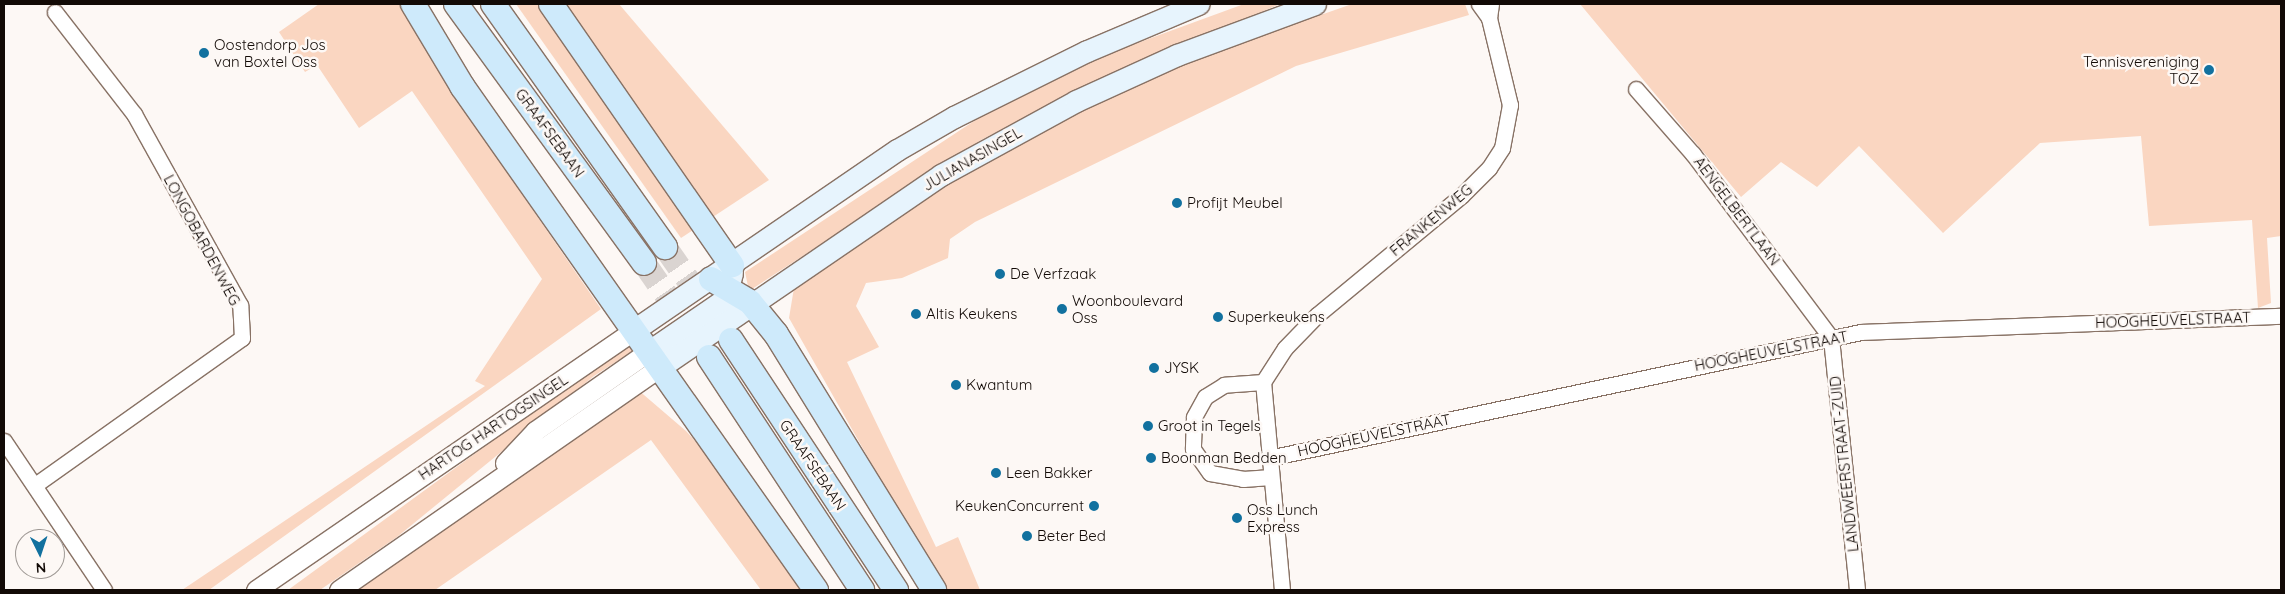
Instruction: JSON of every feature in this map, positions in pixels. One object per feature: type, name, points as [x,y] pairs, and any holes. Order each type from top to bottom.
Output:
[{"type":"main road","points":[[413,4],[462,86],[816,590]]},
{"type":"main road","name":"GRAAFSEBAAN","points":[[456,4],[644,263]]},
{"type":"main road","name":"GRAAFSEBAAN","points":[[493,4],[665,247]]},
{"type":"main road","points":[[551,4],[724,277],[750,302],[776,334],[934,590]]},
{"type":"main road","points":[[724,277],[898,150],[954,118],[1087,51],[1198,4]]},
{"type":"main road","name":"JULIANASINGEL","points":[[654,360],[750,302],[941,175],[1076,101],[1177,55],[1315,4]]},
{"type":"main road","points":[[654,360],[725,299],[724,277]]},
{"type":"main road","name":"HARTOG HARTOGSINGEL","points":[[634,330],[724,277]]},
{"type":"main road","name":"GRAAFSEBAAN","points":[[731,340],[896,590]]},
{"type":"main road","name":"GRAAFSEBAAN","points":[[709,357],[862,590]]},
{"type":"street","name":"FRANKENWEG","points":[[1264,382],[1285,348],[1317,315],[1490,168],[1502,148],[1510,105],[1490,11],[1479,4]]},
{"type":"street","name":"LONGOBARDENWEG","points":[[35,485],[242,338],[240,305],[134,114],[55,12]]},
{"type":"street","name":"AENGELBERTLAAN","points":[[1636,89],[1694,154],[1832,338]]},
{"type":"street","name":"HOOGHEUVELSTRAAT","points":[[1269,458],[1862,332],[2281,316]]},
{"type":"street","name":"HARTOG HARTOGSINGEL","points":[[256,590],[634,330]]},
{"type":"street","name":"LANDWEERSTRAAT-ZUID","points":[[1832,338],[1857,590]]},
{"type":"street","points":[[339,590],[482,488],[654,360]]},
{"type":"street","points":[[1271,477],[1243,479],[1210,473],[1193,449],[1194,417],[1205,397],[1224,385],[1264,382],[1269,458],[1271,477],[1282,590]]},
{"type":"street","points":[[4,441],[104,590]]},
{"type":"shaded area","points":[[319,4],[406,4],[479,132],[601,309],[209,590],[182,590],[485,386],[475,381],[542,279],[412,91],[359,128],[317,65],[305,72],[279,32]]},
{"type":"shaded area","points":[[516,4],[619,4],[769,180],[681,238]]},
{"type":"shaded area","points":[[1244,4],[1280,4],[1063,98],[981,140],[749,291],[745,272],[1012,96],[1110,53]]},
{"type":"shaded area","points":[[1352,4],[1465,4],[1469,15],[1296,66],[975,222],[950,239],[948,258],[902,278],[866,283],[856,306],[879,347],[847,362],[936,547],[958,537],[980,590],[943,590],[789,318],[794,288],[929,194],[1055,122],[1178,65]]},
{"type":"shaded area","points":[[1580,4],[2281,4],[2281,236],[2267,238],[2271,303],[2258,308],[2252,220],[2149,226],[2141,136],[2040,143],[1943,233],[1859,146],[1817,187],[1781,162],[1741,197]]},
{"type":"shaded area","points":[[632,339],[639,347],[594,376],[397,537],[320,590],[288,590]]},
{"type":"shaded area","points":[[637,389],[686,431],[727,476],[808,590],[761,590],[651,440],[435,590],[353,590]]},
{"type":"tunnel","points":[[665,247],[721,327]]},
{"type":"tunnel","points":[[644,263],[700,344]]},
{"type":"place","name":"Oostendorp Jos van Boxtel Oss","points":[[204,53]]},
{"type":"place","name":"Tennisvereniging TOZ","points":[[2209,70]]},
{"type":"place","name":"Profijt Meubel","points":[[1177,203]]},
{"type":"place","name":"De Verfzaak","points":[[1000,274]]},
{"type":"place","name":"Woonboulevard Oss","points":[[1062,309]]},
{"type":"place","name":"Altis Keukens","points":[[916,314]]},
{"type":"place","name":"Superkeukens","points":[[1218,317]]},
{"type":"place","name":"JYSK","points":[[1154,368]]},
{"type":"place","name":"Kwantum","points":[[956,385]]},
{"type":"place","name":"Groot in Tegels","points":[[1148,426]]},
{"type":"place","name":"Boonman Bedden","points":[[1151,458]]},
{"type":"place","name":"Leen Bakker","points":[[996,473]]},
{"type":"place","name":"KeukenConcurrent","points":[[1094,506]]},
{"type":"place","name":"Oss Lunch Express","points":[[1237,518]]},
{"type":"place","name":"Beter Bed","points":[[1027,536]]}]
